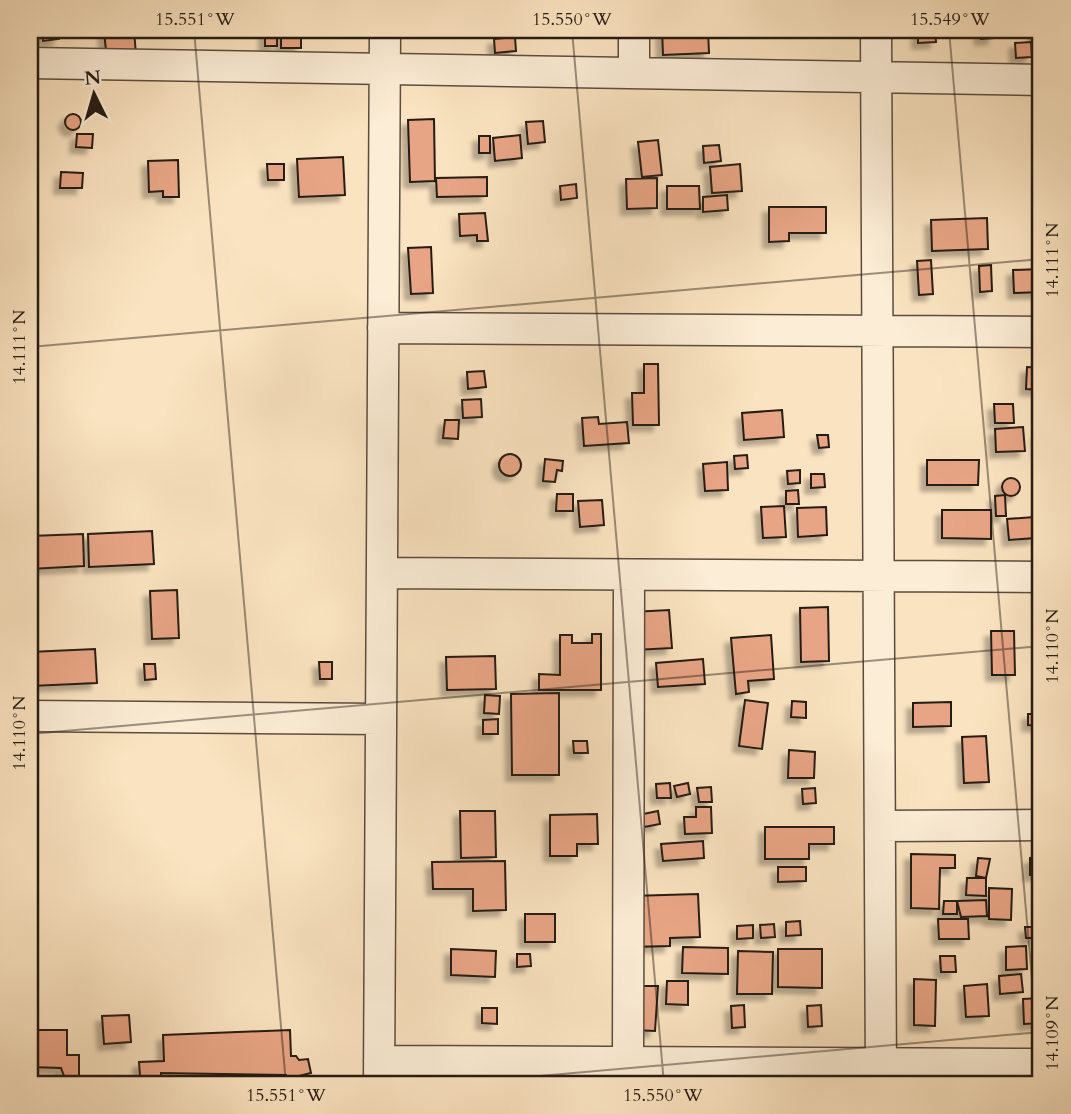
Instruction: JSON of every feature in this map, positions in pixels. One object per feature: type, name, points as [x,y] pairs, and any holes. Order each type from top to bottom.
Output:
[{"type":"street","points":[[385,30],[379,1072],[628,1062],[881,1074],[1041,1064]]},
{"type":"street","points":[[634,30],[634,73]]},
{"type":"street","points":[[876,30],[881,1074]]},
{"type":"street","points":[[30,63],[1041,80]]},
{"type":"street","points":[[383,328],[1041,332]]},
{"type":"street","points":[[382,573],[1041,577]]},
{"type":"street","points":[[628,1062],[629,575]]},
{"type":"street","points":[[30,716],[381,719]]},
{"type":"street","points":[[880,826],[1041,825]]},
{"type":"building","points":[[42,30],[58,30],[59,39],[43,41]]},
{"type":"building","points":[[104,30],[134,30],[136,55],[106,51]]},
{"type":"building","points":[[265,30],[277,30],[277,46],[265,46]]},
{"type":"building","points":[[281,30],[301,30],[301,48],[281,48]]},
{"type":"building","points":[[662,30],[708,30],[709,53],[663,55]]},
{"type":"building","points":[[918,30],[935,30],[936,42],[918,43]]},
{"type":"building","points":[[980,30],[993,30],[994,38],[981,39]]},
{"type":"building","points":[[1034,30],[1041,30],[1041,46],[1035,47]]},
{"type":"building","points":[[515,37],[516,51],[495,53],[494,39]]},
{"type":"building","points":[[1031,42],[1032,57],[1016,58],[1015,43]]},
{"type":"building","points":[[73,114],[79,116],[79,128],[73,130],[67,128],[65,122],[67,116]]},
{"type":"building","points":[[434,119],[435,181],[410,182],[408,120]]},
{"type":"building","points":[[543,121],[545,142],[528,144],[526,122]]},
{"type":"building","points":[[30,131],[36,131],[38,147],[30,148]]},
{"type":"building","points":[[77,134],[93,134],[92,148],[76,147]]},
{"type":"building","points":[[520,135],[522,158],[495,161],[493,138]]},
{"type":"building","points":[[479,136],[490,136],[490,153],[479,153]]},
{"type":"building","points":[[658,140],[662,175],[642,177],[638,142]]},
{"type":"building","points":[[719,145],[721,161],[704,163],[703,146]]},
{"type":"building","points":[[343,157],[345,195],[299,197],[297,159]]},
{"type":"building","points":[[178,160],[179,197],[163,197],[163,191],[149,192],[148,161]]},
{"type":"building","points":[[267,164],[284,164],[284,180],[268,180]]},
{"type":"building","points":[[740,164],[742,191],[712,193],[710,167]]},
{"type":"building","points":[[61,172],[83,173],[82,188],[60,188]]},
{"type":"building","points":[[487,177],[487,196],[437,197],[436,178]]},
{"type":"building","points":[[657,178],[657,208],[627,209],[626,179]]},
{"type":"building","points":[[576,184],[577,198],[561,200],[560,186]]},
{"type":"building","points":[[667,186],[699,186],[700,209],[667,209]]},
{"type":"building","points":[[727,195],[728,210],[703,212],[703,197]]},
{"type":"building","points":[[769,207],[826,207],[826,233],[789,233],[789,241],[769,242]]},
{"type":"building","points":[[485,213],[488,241],[477,241],[477,235],[460,236],[459,214]]},
{"type":"building","points":[[987,218],[988,249],[932,251],[931,220]]},
{"type":"building","points":[[431,247],[433,293],[411,294],[408,248]]},
{"type":"building","points":[[931,260],[933,294],[919,295],[917,261]]},
{"type":"building","points":[[991,265],[992,291],[980,292],[979,266]]},
{"type":"building","points":[[1041,269],[1041,292],[1014,293],[1013,270]]},
{"type":"building","points":[[644,364],[658,364],[659,425],[633,425],[632,393],[644,393]]},
{"type":"building","points":[[1027,367],[1041,368],[1041,390],[1026,389]]},
{"type":"building","points":[[484,371],[486,387],[468,389],[467,372]]},
{"type":"building","points":[[481,399],[482,417],[463,418],[462,400]]},
{"type":"building","points":[[994,404],[1013,404],[1014,423],[995,423]]},
{"type":"building","points":[[782,410],[784,437],[744,440],[742,413]]},
{"type":"building","points":[[598,417],[599,424],[627,422],[629,443],[584,446],[582,418]]},
{"type":"building","points":[[445,420],[459,420],[458,439],[443,438]]},
{"type":"building","points":[[1023,427],[1025,451],[996,452],[995,429]]},
{"type":"building","points":[[1038,433],[1041,433],[1041,451],[1039,451]]},
{"type":"building","points":[[817,435],[828,435],[829,447],[819,448]]},
{"type":"building","points":[[510,454],[518,457],[521,465],[518,473],[510,476],[502,473],[499,465],[502,457]]},
{"type":"building","points":[[747,455],[748,468],[735,469],[734,456]]},
{"type":"building","points":[[545,459],[563,461],[562,471],[557,470],[555,482],[543,481]]},
{"type":"building","points":[[927,460],[979,460],[978,485],[927,485]]},
{"type":"building","points":[[727,462],[728,490],[705,491],[703,464]]},
{"type":"building","points":[[800,470],[800,483],[788,484],[787,471]]},
{"type":"building","points":[[811,474],[824,474],[825,487],[811,488]]},
{"type":"building","points":[[1007,478],[1015,478],[1020,487],[1018,494],[1007,496],[1002,491],[1002,483]]},
{"type":"building","points":[[798,490],[799,504],[786,504],[786,491]]},
{"type":"building","points":[[557,494],[573,494],[573,511],[556,511]]},
{"type":"building","points":[[1005,495],[1006,516],[996,516],[995,496]]},
{"type":"building","points":[[602,500],[604,525],[580,527],[578,501]]},
{"type":"building","points":[[784,506],[786,537],[763,538],[761,507]]},
{"type":"building","points":[[826,507],[827,535],[798,537],[797,508]]},
{"type":"building","points":[[942,510],[991,510],[991,539],[942,538]]},
{"type":"building","points":[[1034,517],[1036,538],[1009,540],[1007,519]]},
{"type":"building","points":[[152,531],[154,564],[89,567],[88,534]]},
{"type":"building","points":[[83,534],[84,566],[30,569],[30,536]]},
{"type":"building","points":[[177,590],[179,638],[152,639],[150,591]]},
{"type":"building","points":[[828,607],[829,661],[801,662],[800,608]]},
{"type":"building","points":[[669,610],[672,648],[634,650],[632,612]]},
{"type":"building","points":[[991,631],[1014,631],[1015,675],[992,675]]},
{"type":"building","points":[[592,634],[601,634],[601,690],[539,690],[539,674],[560,675],[560,635],[572,635],[572,643],[592,643]]},
{"type":"building","points":[[771,635],[774,679],[748,681],[749,692],[736,694],[731,638]]},
{"type":"building","points":[[95,649],[97,683],[31,686],[30,652]]},
{"type":"building","points":[[495,656],[496,689],[447,690],[446,657]]},
{"type":"building","points":[[703,659],[705,684],[658,687],[656,663]]},
{"type":"building","points":[[319,662],[332,662],[332,679],[320,679]]},
{"type":"building","points":[[144,664],[155,664],[156,679],[145,680]]},
{"type":"building","points":[[559,693],[559,775],[512,775],[511,694]]},
{"type":"building","points":[[485,695],[500,696],[499,714],[484,713]]},
{"type":"building","points":[[745,700],[768,703],[762,749],[739,746]]},
{"type":"building","points":[[792,701],[806,702],[806,718],[791,717]]},
{"type":"building","points":[[951,702],[951,726],[913,727],[913,703]]},
{"type":"building","points":[[1028,714],[1041,714],[1041,726],[1028,725]]},
{"type":"building","points":[[498,719],[498,734],[483,734],[483,720]]},
{"type":"building","points":[[986,736],[989,782],[964,783],[962,737]]},
{"type":"building","points":[[573,741],[587,741],[588,753],[574,753]]},
{"type":"building","points":[[789,750],[815,752],[814,778],[788,778]]},
{"type":"building","points":[[670,783],[671,798],[657,798],[656,784]]},
{"type":"building","points":[[688,783],[690,794],[677,797],[674,786]]},
{"type":"building","points":[[711,787],[712,802],[699,802],[697,788]]},
{"type":"building","points":[[815,788],[816,803],[803,804],[802,789]]},
{"type":"building","points":[[696,807],[711,807],[712,833],[685,834],[684,817],[696,817]]},
{"type":"building","points":[[460,811],[495,811],[496,857],[461,858]]},
{"type":"building","points":[[658,811],[660,824],[644,827],[643,814]]},
{"type":"building","points":[[597,814],[598,844],[577,844],[577,856],[550,856],[550,815]]},
{"type":"building","points":[[765,827],[834,827],[834,844],[809,844],[809,859],[765,859]]},
{"type":"building","points":[[703,841],[704,858],[663,861],[661,844]]},
{"type":"building","points":[[911,854],[955,855],[955,868],[940,868],[939,909],[911,908]]},
{"type":"building","points":[[1041,857],[1041,874],[1030,875],[1030,858]]},
{"type":"building","points":[[978,858],[990,859],[986,878],[976,876]]},
{"type":"building","points":[[505,861],[506,910],[473,911],[473,889],[433,889],[432,862]]},
{"type":"building","points":[[778,867],[806,867],[806,881],[778,882]]},
{"type":"building","points":[[967,878],[986,878],[986,896],[966,895]]},
{"type":"building","points":[[989,888],[1012,889],[1011,920],[989,919]]},
{"type":"building","points":[[698,894],[700,937],[670,938],[670,946],[632,947],[630,896]]},
{"type":"building","points":[[986,900],[987,916],[961,917],[957,901]]},
{"type":"building","points":[[944,901],[957,901],[957,914],[943,914]]},
{"type":"building","points":[[525,914],[555,914],[555,942],[525,942]]},
{"type":"building","points":[[938,919],[968,919],[969,939],[939,939]]},
{"type":"building","points":[[800,921],[801,935],[786,936],[786,922]]},
{"type":"building","points":[[774,924],[775,937],[761,938],[760,925]]},
{"type":"building","points":[[753,925],[753,938],[737,939],[737,926]]},
{"type":"building","points":[[1025,927],[1036,927],[1036,938],[1026,938]]},
{"type":"building","points":[[1026,946],[1027,969],[1006,970],[1006,947]]},
{"type":"building","points":[[683,947],[728,948],[728,974],[682,973]]},
{"type":"building","points":[[451,949],[496,951],[495,977],[451,975]]},
{"type":"building","points":[[778,949],[822,949],[822,988],[778,987]]},
{"type":"building","points":[[738,951],[773,952],[772,994],[737,994]]},
{"type":"building","points":[[517,954],[530,954],[531,966],[517,967]]},
{"type":"building","points":[[940,956],[955,956],[956,972],[941,972]]},
{"type":"building","points":[[1021,974],[1023,992],[1000,994],[999,976]]},
{"type":"building","points":[[914,979],[936,980],[935,1026],[914,1025]]},
{"type":"building","points":[[667,981],[688,981],[688,1005],[666,1004]]},
{"type":"building","points":[[987,984],[989,1016],[966,1017],[964,986]]},
{"type":"building","points":[[636,986],[658,986],[655,1031],[633,1030]]},
{"type":"building","points":[[1041,998],[1041,1023],[1024,1024],[1023,999]]},
{"type":"building","points":[[744,1005],[745,1027],[732,1028],[731,1006]]},
{"type":"building","points":[[821,1005],[822,1026],[808,1027],[807,1006]]},
{"type":"building","points":[[482,1008],[497,1008],[497,1024],[482,1023]]},
{"type":"building","points":[[129,1015],[131,1042],[104,1044],[102,1016]]},
{"type":"building","points":[[30,1030],[67,1030],[67,1055],[79,1055],[79,1084],[67,1084],[61,1068],[30,1067]]},
{"type":"building","points":[[290,1030],[291,1056],[296,1056],[299,1060],[308,1059],[311,1073],[299,1076],[301,1084],[289,1084],[286,1075],[161,1073],[161,1084],[153,1084],[149,1078],[140,1076],[139,1062],[164,1061],[163,1035]]}]
